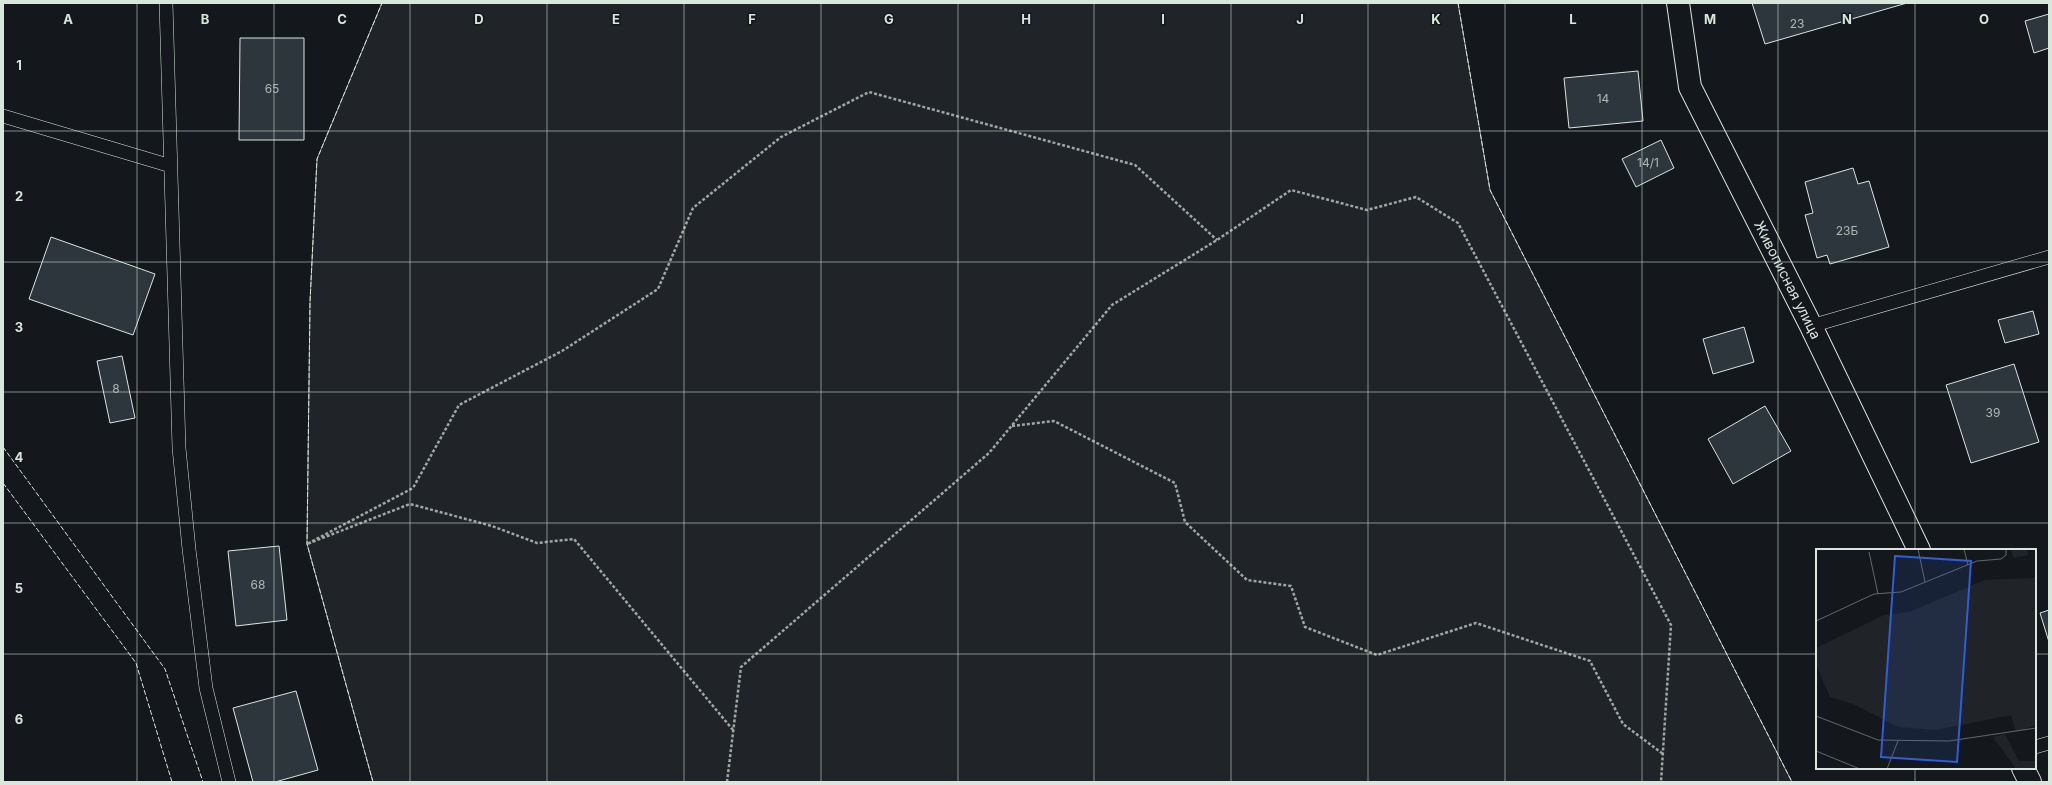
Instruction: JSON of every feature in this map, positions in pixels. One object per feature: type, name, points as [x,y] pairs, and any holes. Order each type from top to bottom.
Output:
[{"type":"street","name":"Живописная улица","points":[[1678,3],[1690,87],[1811,326],[1919,549]]},
{"type":"street","points":[[2024,769],[2030,782]]},
{"type":"lane","points":[[166,3],[179,448],[206,688],[229,782]]},
{"type":"lane","points":[[3,116],[171,166]]},
{"type":"lane","points":[[1811,326],[2049,257]]},
{"type":"lane","points":[[2036,747],[2049,742]]},
{"type":"path","points":[[733,730],[574,539],[537,543],[492,526],[410,504],[307,544],[413,488],[459,406],[562,351],[658,289],[693,208],[781,137],[869,92],[1135,166],[1217,240]]},
{"type":"path","points":[[728,782],[741,667],[989,453],[1112,305],[1217,240],[1291,190],[1367,210],[1416,197],[1458,223],[1671,624],[1662,782]]},
{"type":"path","points":[[1011,426],[1054,421],[1175,484],[1185,522],[1247,580],[1291,586],[1305,627],[1377,655],[1476,623],[1590,661],[1623,724],[1663,754]]},
{"type":"shaded area","points":[[382,3],[1458,3],[1490,190],[1792,782],[373,782],[307,544],[310,302],[317,159]]},
{"type":"building","points":[[1752,3],[1907,3],[1765,44]]},
{"type":"building","points":[[2049,14],[2049,48],[2034,53],[2025,21]]},
{"type":"building","points":[[240,38],[304,38],[304,140],[239,140]]},
{"type":"building","points":[[1638,71],[1643,121],[1569,128],[1564,78]]},
{"type":"building","points":[[1661,140],[1674,168],[1636,187],[1622,159]]},
{"type":"building","points":[[1853,168],[1858,184],[1869,181],[1889,247],[1830,264],[1827,255],[1817,258],[1805,215],[1813,213],[1805,182]]},
{"type":"building","points":[[51,237],[155,274],[133,335],[29,299]]},
{"type":"building","points":[[2033,311],[2039,334],[2005,343],[1998,320]]},
{"type":"building","points":[[1744,327],[1754,362],[1713,374],[1703,339]]},
{"type":"building","points":[[122,356],[135,418],[110,423],[97,361]]},
{"type":"building","points":[[2014,364],[2039,442],[1971,463],[1946,385]]},
{"type":"building","points":[[1765,406],[1791,451],[1733,484],[1708,439]]},
{"type":"building","points":[[279,546],[287,620],[236,626],[228,551]]},
{"type":"building","points":[[2049,610],[2049,642],[2040,613]]},
{"type":"building","points":[[296,691],[318,770],[275,782],[253,782],[233,708]]},
{"type":"fence","points":[[373,782],[307,544],[310,302],[317,159],[382,3]]},
{"type":"fence","points":[[1458,3],[1490,190],[1792,782]]},
{"type":"fence","points":[[3,447],[165,669],[203,782]]},
{"type":"fence","points":[[3,483],[136,663],[172,782]]}]
